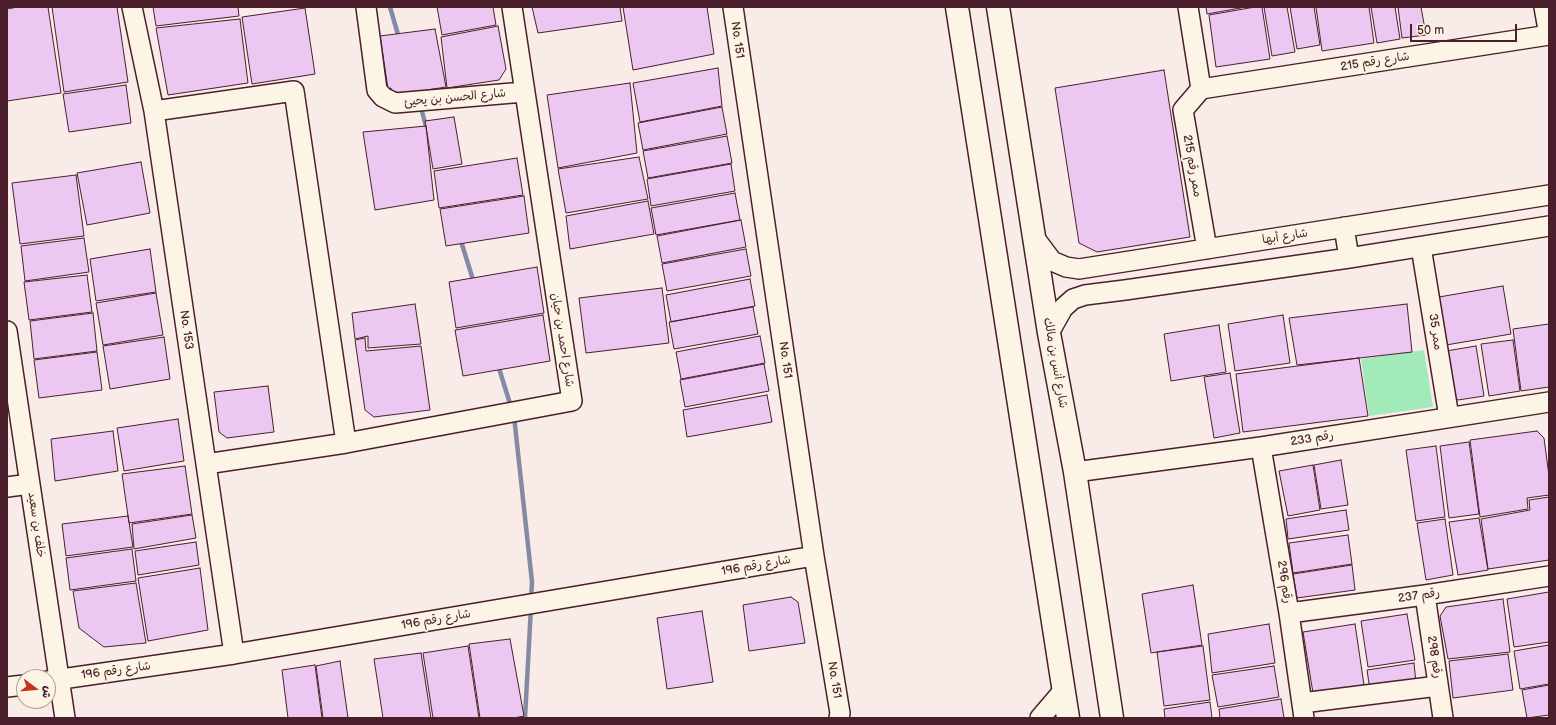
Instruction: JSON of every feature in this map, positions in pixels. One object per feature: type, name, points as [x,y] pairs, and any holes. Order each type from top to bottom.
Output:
[{"type":"main road","points":[[957,7],[1068,718]]},
{"type":"main road","name":"شارع أنس بن مالك","points":[[998,7],[1034,237],[1075,472],[1112,718]]},
{"type":"street","name":"No. 153","points":[[132,7],[154,111],[234,654]]},
{"type":"street","name":"شارع الحسن بن يحيئ","points":[[366,7],[377,90],[383,97],[395,103],[524,92]]},
{"type":"street","name":"شارع احمد بن حيان","points":[[206,464],[346,443],[572,401],[512,7]]},
{"type":"street","name":"No. 151","points":[[733,7],[814,556],[841,716]]},
{"type":"street","points":[[1188,7],[1201,89]]},
{"type":"street","points":[[1544,7],[1549,35]]},
{"type":"street","name":"شارع رقم 215","points":[[1201,89],[1549,35]]},
{"type":"street","name":"ممر رقم 215","points":[[1201,89],[1183,110],[1207,249]]},
{"type":"street","points":[[154,111],[294,92],[346,443]]},
{"type":"street","name":"شارع أبها","points":[[1034,237],[1052,260],[1066,267],[1079,269],[1549,194]]},
{"type":"street","points":[[1050,333],[1063,308],[1073,299],[1085,295],[1349,258],[1549,226]]},
{"type":"street","points":[[1344,227],[1349,258]]},
{"type":"street","name":"ممر 35","points":[[1421,247],[1449,417]]},
{"type":"street","points":[[1102,266],[1106,293]]},
{"type":"street","name":"خلف بن سعيد","points":[[7,331],[30,484],[52,669]]},
{"type":"street","name":"رقم 233","points":[[1075,472],[1262,447],[1549,402]]},
{"type":"street","name":"رقم 296","points":[[1262,447],[1289,613],[1303,711]]},
{"type":"street","points":[[7,487],[30,484]]},
{"type":"street","name":"شارع رقم 196","points":[[56,681],[234,654],[814,556]]},
{"type":"street","name":"رقم 237","points":[[1289,613],[1425,595],[1549,576]]},
{"type":"street","name":"رقم 298","points":[[1425,595],[1443,718]]},
{"type":"street","points":[[1303,711],[1438,686]]},
{"type":"street","name":"خلف بن سعيد","points":[[56,690],[65,718]]},
{"type":"street","points":[[1040,718],[1064,690]]},
{"type":"green space","points":[[1424,350],[1433,407],[1369,416],[1361,359]]},
{"type":"building","points":[[18,7],[48,7],[61,93],[7,101],[7,9]]},
{"type":"building","points":[[52,7],[117,7],[128,82],[64,92]]},
{"type":"building","points":[[153,7],[238,7],[239,16],[156,26]]},
{"type":"building","points":[[437,7],[493,7],[496,25],[442,35]]},
{"type":"building","points":[[532,7],[620,7],[622,21],[538,33]]},
{"type":"building","points":[[623,7],[707,7],[714,54],[633,70]]},
{"type":"building","points":[[1206,7],[1246,7],[1207,14]]},
{"type":"building","points":[[1262,7],[1270,59],[1216,67],[1209,15]]},
{"type":"building","points":[[1264,7],[1287,7],[1295,52],[1272,56]]},
{"type":"building","points":[[1290,7],[1314,7],[1320,45],[1297,49]]},
{"type":"building","points":[[1316,7],[1369,7],[1374,43],[1322,51]]},
{"type":"building","points":[[1371,7],[1395,7],[1400,39],[1377,43]]},
{"type":"building","points":[[1398,7],[1421,7],[1426,35],[1402,38]]},
{"type":"building","points":[[305,8],[315,74],[252,84],[242,17]]},
{"type":"building","points":[[240,19],[248,83],[168,95],[156,28]]},
{"type":"building","points":[[498,26],[506,69],[499,80],[447,88],[441,37]]},
{"type":"building","points":[[435,29],[446,87],[395,95],[394,92],[392,93],[391,88],[388,89],[380,36]]},
{"type":"building","points":[[718,68],[722,106],[640,122],[633,83]]},
{"type":"building","points":[[1164,70],[1190,237],[1097,252],[1079,243],[1055,88]]},
{"type":"building","points":[[630,83],[637,153],[558,168],[547,95]]},
{"type":"building","points":[[126,85],[131,123],[69,132],[63,94]]},
{"type":"building","points":[[722,107],[727,134],[643,150],[638,123]]},
{"type":"building","points":[[454,117],[462,164],[433,169],[425,121]]},
{"type":"building","points":[[426,126],[434,200],[375,210],[363,132]]},
{"type":"building","points":[[727,136],[732,163],[648,178],[643,151]]},
{"type":"building","points":[[639,157],[648,199],[566,213],[558,169]]},
{"type":"building","points":[[517,158],[523,195],[439,208],[434,171]]},
{"type":"building","points":[[141,162],[150,213],[87,225],[77,173]]},
{"type":"building","points":[[731,164],[735,191],[651,206],[647,179]]},
{"type":"building","points":[[76,175],[84,236],[20,244],[12,183]]},
{"type":"building","points":[[735,193],[740,220],[656,235],[651,208]]},
{"type":"building","points":[[524,196],[529,233],[446,246],[440,209]]},
{"type":"building","points":[[648,201],[654,234],[570,249],[566,216]]},
{"type":"building","points":[[741,220],[746,247],[662,263],[657,236]]},
{"type":"building","points":[[84,238],[89,272],[25,281],[21,246]]},
{"type":"building","points":[[150,249],[156,292],[96,301],[90,259]]},
{"type":"building","points":[[746,249],[751,276],[667,291],[662,264]]},
{"type":"building","points":[[537,267],[544,313],[456,328],[449,282]]},
{"type":"building","points":[[87,275],[92,312],[29,320],[24,282]]},
{"type":"building","points":[[750,279],[755,306],[671,322],[666,295]]},
{"type":"building","points":[[1503,286],[1511,334],[1446,345],[1439,297]]},
{"type":"building","points":[[662,288],[669,343],[586,353],[579,298]]},
{"type":"building","points":[[156,293],[163,335],[103,345],[96,303]]},
{"type":"building","points":[[415,304],[421,344],[368,348],[368,336],[355,339],[352,313]]},
{"type":"building","points":[[1407,304],[1412,352],[1297,365],[1289,318]]},
{"type":"building","points":[[753,307],[758,334],[674,349],[669,322]]},
{"type":"building","points":[[93,313],[97,351],[34,359],[30,321]]},
{"type":"building","points":[[543,315],[550,361],[463,376],[455,330]]},
{"type":"building","points":[[1283,315],[1290,363],[1235,371],[1228,324]]},
{"type":"building","points":[[1549,324],[1549,387],[1521,391],[1513,329]]},
{"type":"building","points":[[1219,325],[1226,372],[1171,381],[1164,334]]},
{"type":"building","points":[[760,336],[765,363],[681,379],[676,352]]},
{"type":"building","points":[[164,337],[170,379],[110,389],[103,346]]},
{"type":"building","points":[[365,338],[366,351],[421,346],[430,410],[374,417],[365,410],[355,340]]},
{"type":"building","points":[[1513,340],[1520,391],[1489,396],[1481,344]]},
{"type":"building","points":[[1476,346],[1484,396],[1458,400],[1452,396],[1446,351]]},
{"type":"building","points":[[97,352],[102,390],[39,398],[34,360]]},
{"type":"building","points":[[1359,358],[1368,416],[1243,432],[1236,374]]},
{"type":"building","points":[[764,364],[769,391],[685,407],[680,380]]},
{"type":"building","points":[[1230,373],[1240,433],[1214,438],[1204,377]]},
{"type":"building","points":[[268,386],[274,432],[227,438],[219,432],[214,392]]},
{"type":"building","points":[[767,395],[772,422],[687,437],[683,410]]},
{"type":"building","points":[[178,419],[184,461],[124,471],[117,428]]},
{"type":"building","points":[[113,431],[118,471],[55,481],[51,439]]},
{"type":"building","points":[[1537,431],[1544,438],[1549,476],[1549,495],[1527,498],[1528,509],[1480,517],[1470,440]]},
{"type":"building","points":[[1469,442],[1479,514],[1449,518],[1440,446]]},
{"type":"building","points":[[1436,446],[1445,517],[1416,521],[1406,450]]},
{"type":"building","points":[[1341,460],[1348,505],[1321,509],[1314,465]]},
{"type":"building","points":[[1313,465],[1320,510],[1288,516],[1279,471]]},
{"type":"building","points":[[185,466],[192,514],[129,523],[122,474]]},
{"type":"building","points":[[1549,497],[1549,560],[1488,569],[1481,519],[1530,510],[1529,500]]},
{"type":"building","points":[[1346,510],[1349,530],[1288,539],[1286,519]]},
{"type":"building","points":[[192,515],[196,538],[134,549],[132,524]]},
{"type":"building","points":[[128,516],[133,547],[66,556],[62,524]]},
{"type":"building","points":[[1479,518],[1488,570],[1458,575],[1449,522]]},
{"type":"building","points":[[1445,519],[1453,575],[1426,580],[1417,523]]},
{"type":"building","points":[[1348,535],[1352,564],[1293,573],[1289,543]]},
{"type":"building","points":[[196,542],[199,565],[138,575],[135,551]]},
{"type":"building","points":[[132,549],[136,581],[70,590],[66,558]]},
{"type":"building","points":[[1352,565],[1355,590],[1297,598],[1293,574]]},
{"type":"building","points":[[200,568],[208,630],[148,641],[138,578]]},
{"type":"building","points":[[136,583],[146,643],[104,647],[79,628],[73,591]]},
{"type":"building","points":[[1193,585],[1202,645],[1151,653],[1142,594]]},
{"type":"building","points":[[1549,592],[1549,642],[1514,647],[1507,599]]},
{"type":"building","points":[[791,597],[798,602],[805,643],[749,651],[743,605]]},
{"type":"building","points":[[1503,599],[1510,652],[1448,659],[1440,616],[1446,607]]},
{"type":"building","points":[[702,611],[713,682],[667,689],[657,618]]},
{"type":"building","points":[[1407,614],[1415,660],[1368,667],[1361,621]]},
{"type":"building","points":[[1269,624],[1275,663],[1212,673],[1208,634]]},
{"type":"building","points":[[1355,624],[1364,685],[1313,693],[1303,632]]},
{"type":"building","points":[[510,639],[524,716],[514,718],[480,718],[469,644]]},
{"type":"building","points":[[1549,645],[1549,684],[1520,689],[1514,651]]},
{"type":"building","points":[[468,646],[479,718],[433,718],[423,653]]},
{"type":"building","points":[[1203,646],[1210,700],[1164,706],[1157,652]]},
{"type":"building","points":[[421,653],[431,718],[383,718],[374,659]]},
{"type":"building","points":[[1508,654],[1513,690],[1453,698],[1449,661]]},
{"type":"building","points":[[340,661],[348,718],[323,718],[316,666]]},
{"type":"building","points":[[1414,663],[1416,683],[1370,690],[1367,670]]},
{"type":"building","points":[[315,665],[322,718],[288,718],[282,670]]},
{"type":"building","points":[[1274,666],[1279,697],[1218,707],[1212,675]]},
{"type":"building","points":[[1549,685],[1549,715],[1527,718],[1522,690]]},
{"type":"building","points":[[1281,699],[1284,718],[1220,718],[1219,709]]},
{"type":"building","points":[[1210,702],[1212,718],[1165,718],[1164,709]]},
{"type":"waterway","points":[[390,7],[399,38]]},
{"type":"waterway","points":[[420,104],[427,130]]},
{"type":"waterway","points":[[460,238],[474,283]]},
{"type":"waterway","points":[[498,365],[511,407]]},
{"type":"waterway","points":[[514,416],[532,582],[531,600]]},
{"type":"waterway","points":[[525,718],[531,607]]}]
